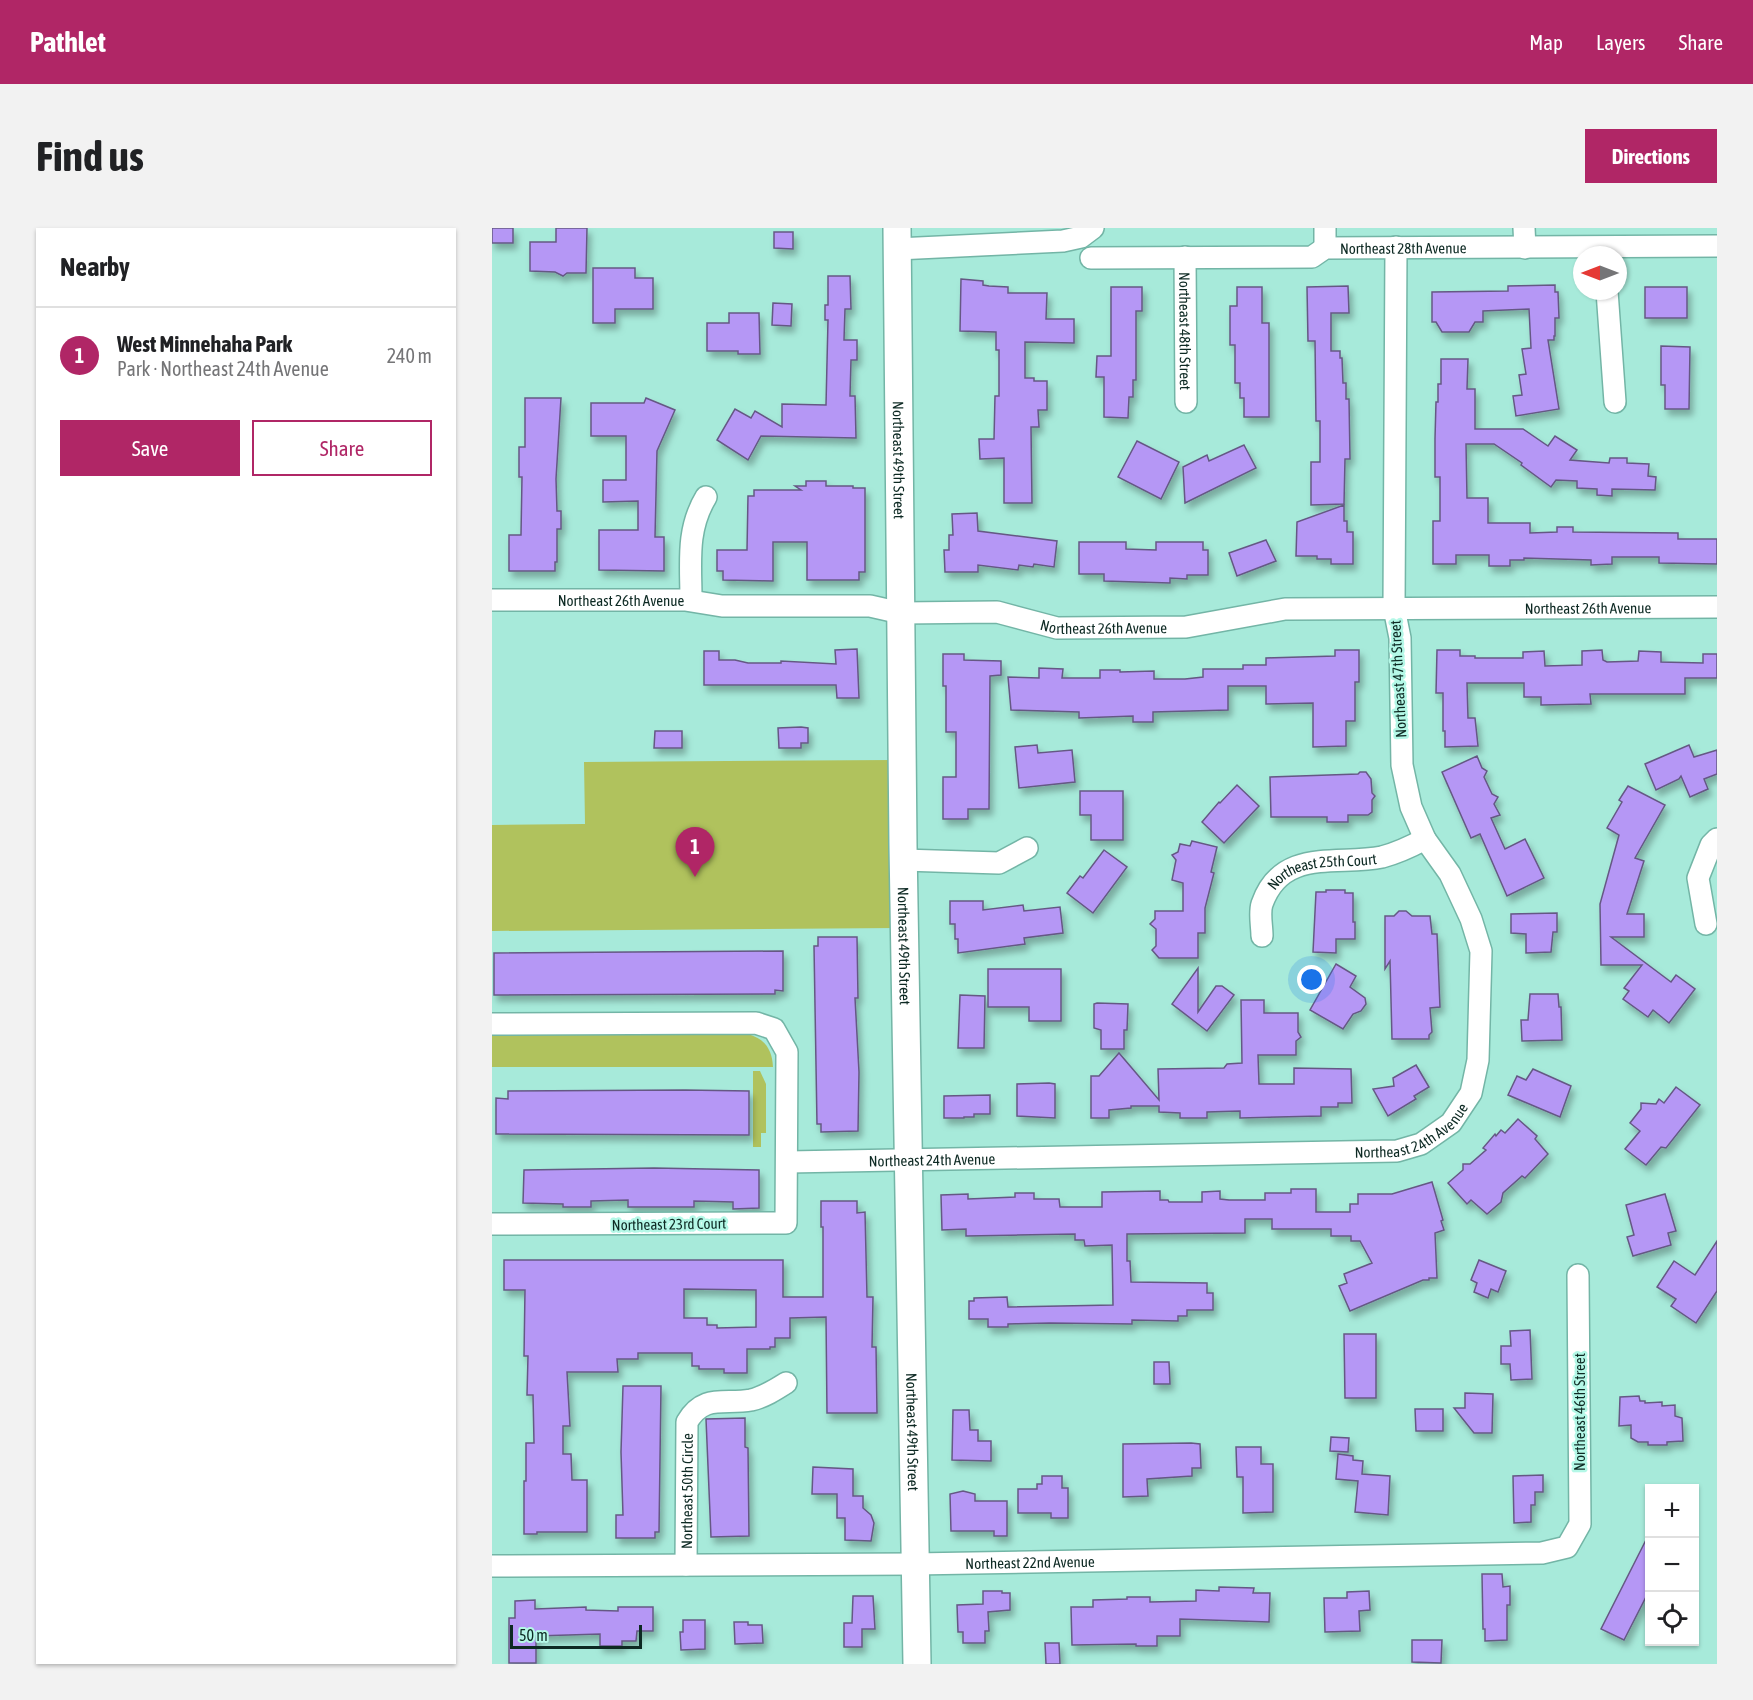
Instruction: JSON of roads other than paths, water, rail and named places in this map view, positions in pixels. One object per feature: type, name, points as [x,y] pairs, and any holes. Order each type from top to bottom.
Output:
[{"type":"street","points":[[897,238],[1063,241],[1082,237],[1093,228]]},
{"type":"street","name":"Northeast 49th Street","points":[[897,238],[903,860],[917,1664]]},
{"type":"street","name":"Northeast 28th Avenue","points":[[1091,258],[1312,257],[1325,238],[1396,247],[1524,238],[1573,246]]},
{"type":"street","name":"Northeast 28th Avenue","points":[[1627,250],[1717,246]]},
{"type":"street","name":"Northeast 47th Street","points":[[1396,247],[1394,608],[1400,638],[1402,765],[1411,807],[1425,839],[1450,874],[1471,919],[1480,951],[1478,1060],[1472,1093]]},
{"type":"street","name":"Northeast 48th Street","points":[[1185,257],[1186,402]]},
{"type":"street","points":[[1608,300],[1615,402]]},
{"type":"street","points":[[691,600],[691,534],[697,512],[706,497]]},
{"type":"street","name":"Northeast 26th Avenue","points":[[492,600],[691,600],[722,606],[870,606],[901,613],[997,612],[1057,628],[1186,627],[1285,609],[1717,607]]},
{"type":"street","name":"Northeast 25th Court","points":[[1262,936],[1262,905],[1273,882],[1288,869],[1310,862],[1382,857],[1425,839]]},
{"type":"street","points":[[1706,924],[1698,879],[1711,844],[1717,839]]},
{"type":"street","points":[[903,860],[999,863],[1027,848]]},
{"type":"street","points":[[492,1024],[756,1023],[774,1029],[787,1052],[788,1162]]},
{"type":"street","name":"Northeast 24th Avenue","points":[[788,1162],[1397,1150],[1421,1144],[1451,1123],[1472,1093]]},
{"type":"street","name":"Northeast 23rd Court","points":[[492,1224],[786,1223],[788,1162]]},
{"type":"street","name":"Northeast 46th Street","points":[[1567,1547],[1580,1524],[1578,1275]]},
{"type":"street","name":"Northeast 50th Circle","points":[[686,1565],[686,1430],[692,1415],[706,1404],[751,1400],[786,1383]]},
{"type":"street","name":"Northeast 22nd Avenue","points":[[492,1566],[914,1564],[1542,1553],[1567,1547]]},
{"type":"place","name":"West Minnehaha Park","points":[[695,877]]}]
